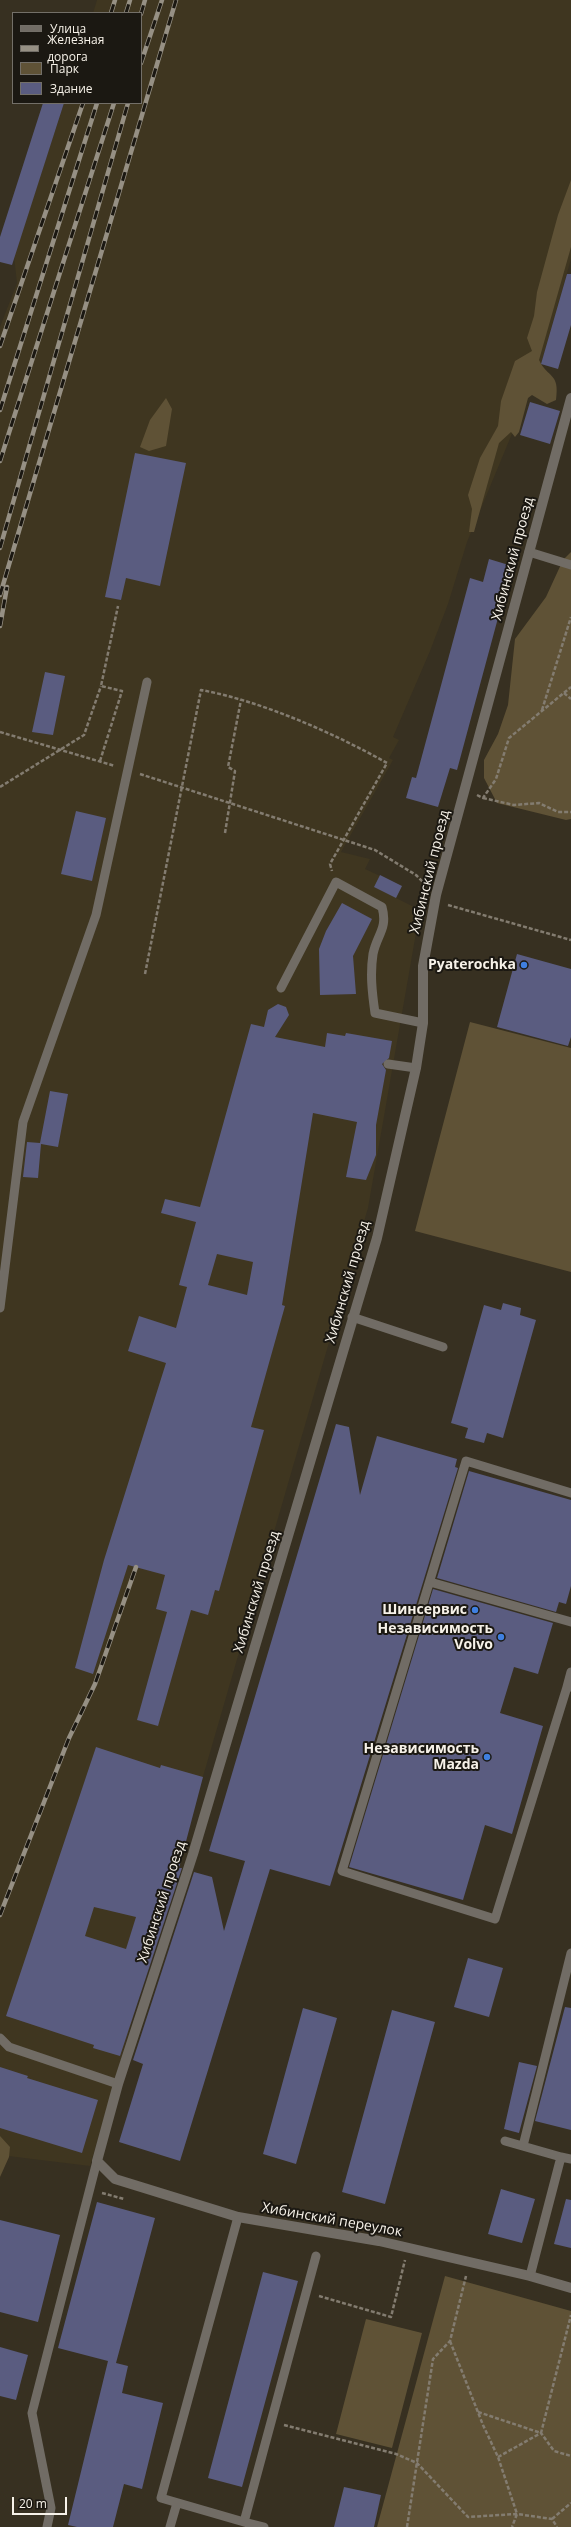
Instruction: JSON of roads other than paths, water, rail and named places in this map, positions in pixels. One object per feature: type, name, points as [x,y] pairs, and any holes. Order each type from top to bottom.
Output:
[{"type":"street","name":"Хибинский проезд","points":[[98,2161],[118,2084],[193,1854],[352,1317],[377,1238],[416,1068],[423,1023],[423,966],[436,895],[571,398]]},
{"type":"street","name":"Хибинский переулок","points":[[98,2161],[115,2179],[238,2217],[379,2241],[530,2276],[571,2288]]},
{"type":"lane","points":[[529,552],[571,565]]},
{"type":"lane","points":[[0,1308],[12,1198],[23,1122],[96,915],[147,682]]},
{"type":"lane","points":[[281,988],[336,882],[382,907],[385,920],[374,952],[370,977],[375,1013],[423,1023]]},
{"type":"lane","points":[[388,1064],[416,1068]]},
{"type":"lane","points":[[352,1317],[443,1347]]},
{"type":"lane","points":[[571,1493],[466,1461],[342,1871],[495,1919],[569,1687],[571,1672]]},
{"type":"lane","points":[[430,1582],[571,1622]]},
{"type":"lane","points":[[523,2146],[571,1953]]},
{"type":"lane","points":[[0,2038],[9,2047],[118,2084]]},
{"type":"lane","points":[[505,2141],[571,2160]]},
{"type":"lane","points":[[530,2276],[561,2157]]},
{"type":"lane","points":[[47,2527],[51,2508],[32,2413],[98,2161]]},
{"type":"lane","points":[[238,2217],[161,2498],[264,2527]]},
{"type":"lane","points":[[244,2522],[316,2256]]},
{"type":"lane","points":[[170,2527],[177,2503]]},
{"type":"railway","points":[[111,12],[115,0]]},
{"type":"railway","points":[[126,12],[130,0]]},
{"type":"railway","points":[[142,12],[145,0]]},
{"type":"railway","points":[[142,60],[162,0]]},
{"type":"railway","points":[[0,595],[176,0]]},
{"type":"railway","points":[[0,346],[83,104]]},
{"type":"railway","points":[[0,410],[97,104]]},
{"type":"railway","points":[[0,461],[114,104]]},
{"type":"railway","points":[[0,548],[128,104]]},
{"type":"railway","points":[[0,626],[7,587]]},
{"type":"railway","points":[[0,1915],[69,1738],[95,1684],[136,1567]]},
{"type":"place","name":"Pyaterochka","points":[[524,965]]},
{"type":"place","name":"Шинсервис","points":[[475,1610]]},
{"type":"place","name":"Независимость Volvo","points":[[501,1637]]},
{"type":"place","name":"Независимость Mazda","points":[[487,1757]]}]
